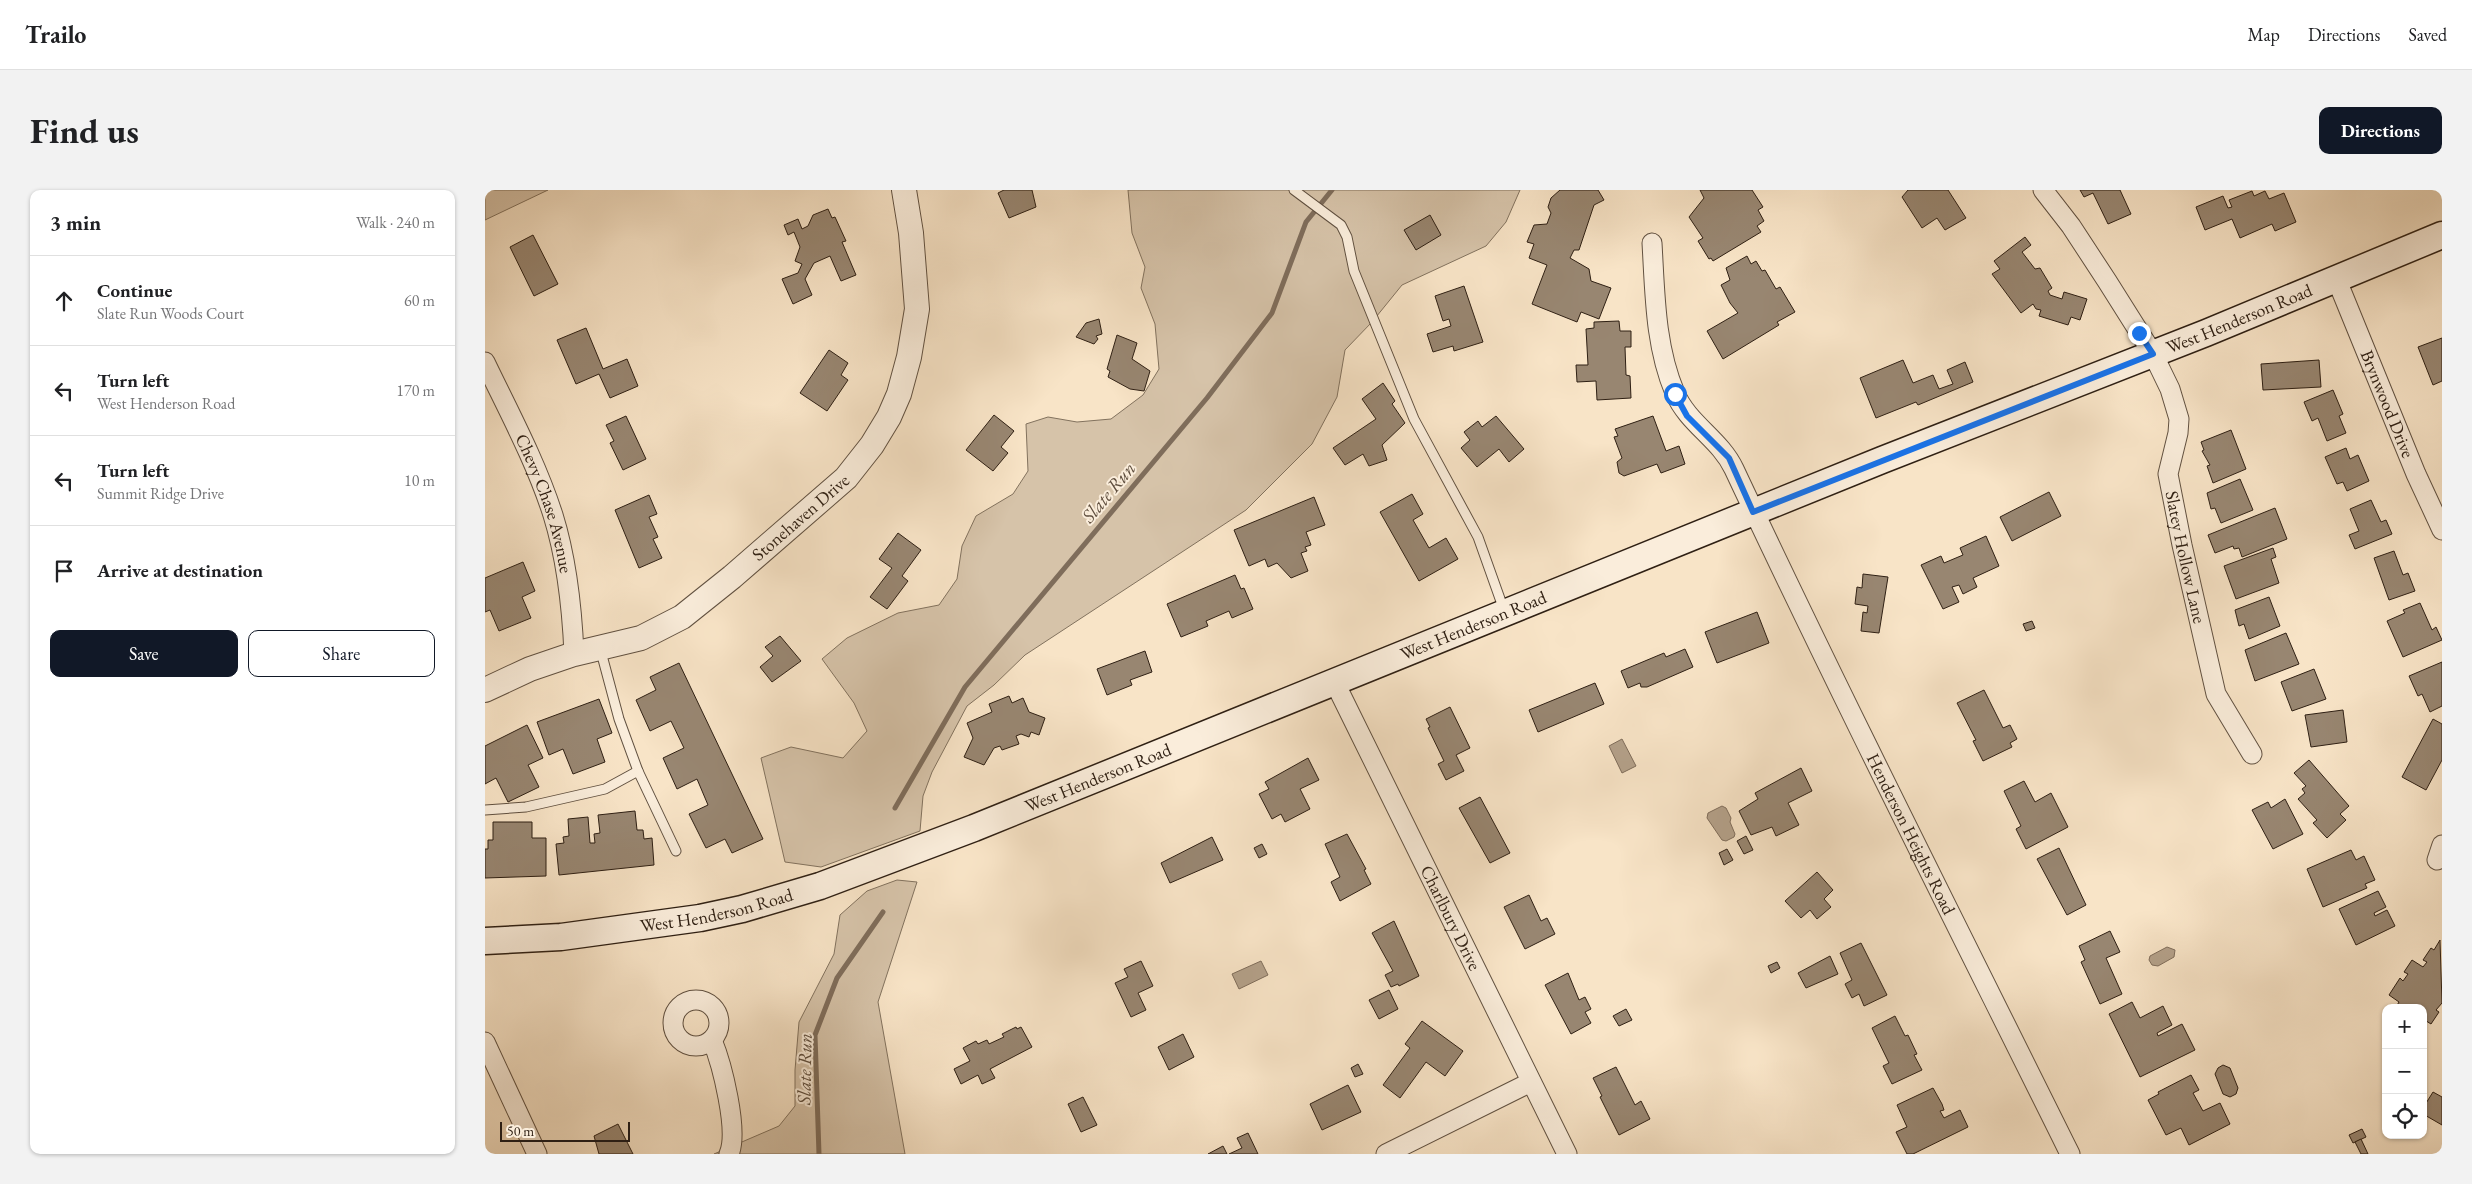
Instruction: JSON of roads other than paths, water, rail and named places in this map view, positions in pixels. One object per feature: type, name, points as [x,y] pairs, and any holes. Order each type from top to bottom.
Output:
[{"type":"main road","name":"West Henderson Road","points":[[485,941],[561,937],[700,918],[782,898],[887,862],[1753,512],[2153,354],[2442,235]]},
{"type":"street","name":"Stonehaven Drive","points":[[485,690],[530,669],[574,654],[641,638],[682,617],[846,478],[872,445],[899,394],[909,357],[917,309],[911,233],[904,190]]},
{"type":"street","name":"Slatey Hollow Lane","points":[[2043,190],[2076,234],[2153,354],[2170,389],[2179,419],[2177,440],[2168,474],[2182,545],[2217,694],[2252,754]]},
{"type":"street","name":"Henderson Heights Road","points":[[1652,243],[1659,340],[1675,394],[1687,416],[1729,458],[1753,512],[2071,1154]]},
{"type":"street","name":"Brynwood Drive","points":[[2336,278],[2416,474],[2442,530]]},
{"type":"street","name":"Chevy Chase Avenue","points":[[485,362],[521,436],[553,514],[566,567],[574,654]]},
{"type":"street","name":"Charlbury Drive","points":[[1334,681],[1567,1154]]},
{"type":"street","points":[[712,1040],[721,1064],[734,1141],[729,1154]]},
{"type":"street","points":[[485,1042],[537,1154]]},
{"type":"street","points":[[1386,1154],[1531,1082]]},
{"type":"lane","points":[[1294,190],[1341,225],[1347,237],[1354,271],[1415,419],[1477,537],[1505,612]]},
{"type":"lane","points":[[600,648],[619,719],[638,771],[676,851]]},
{"type":"lane","points":[[485,810],[526,808],[605,788],[638,771]]},
{"type":"waterway","name":"Slate Run","points":[[895,808],[965,687],[1207,398],[1272,313],[1306,222],[1332,190]]},
{"type":"waterway","name":"Slate Run","points":[[819,1154],[815,1035],[837,978],[883,912]]}]
